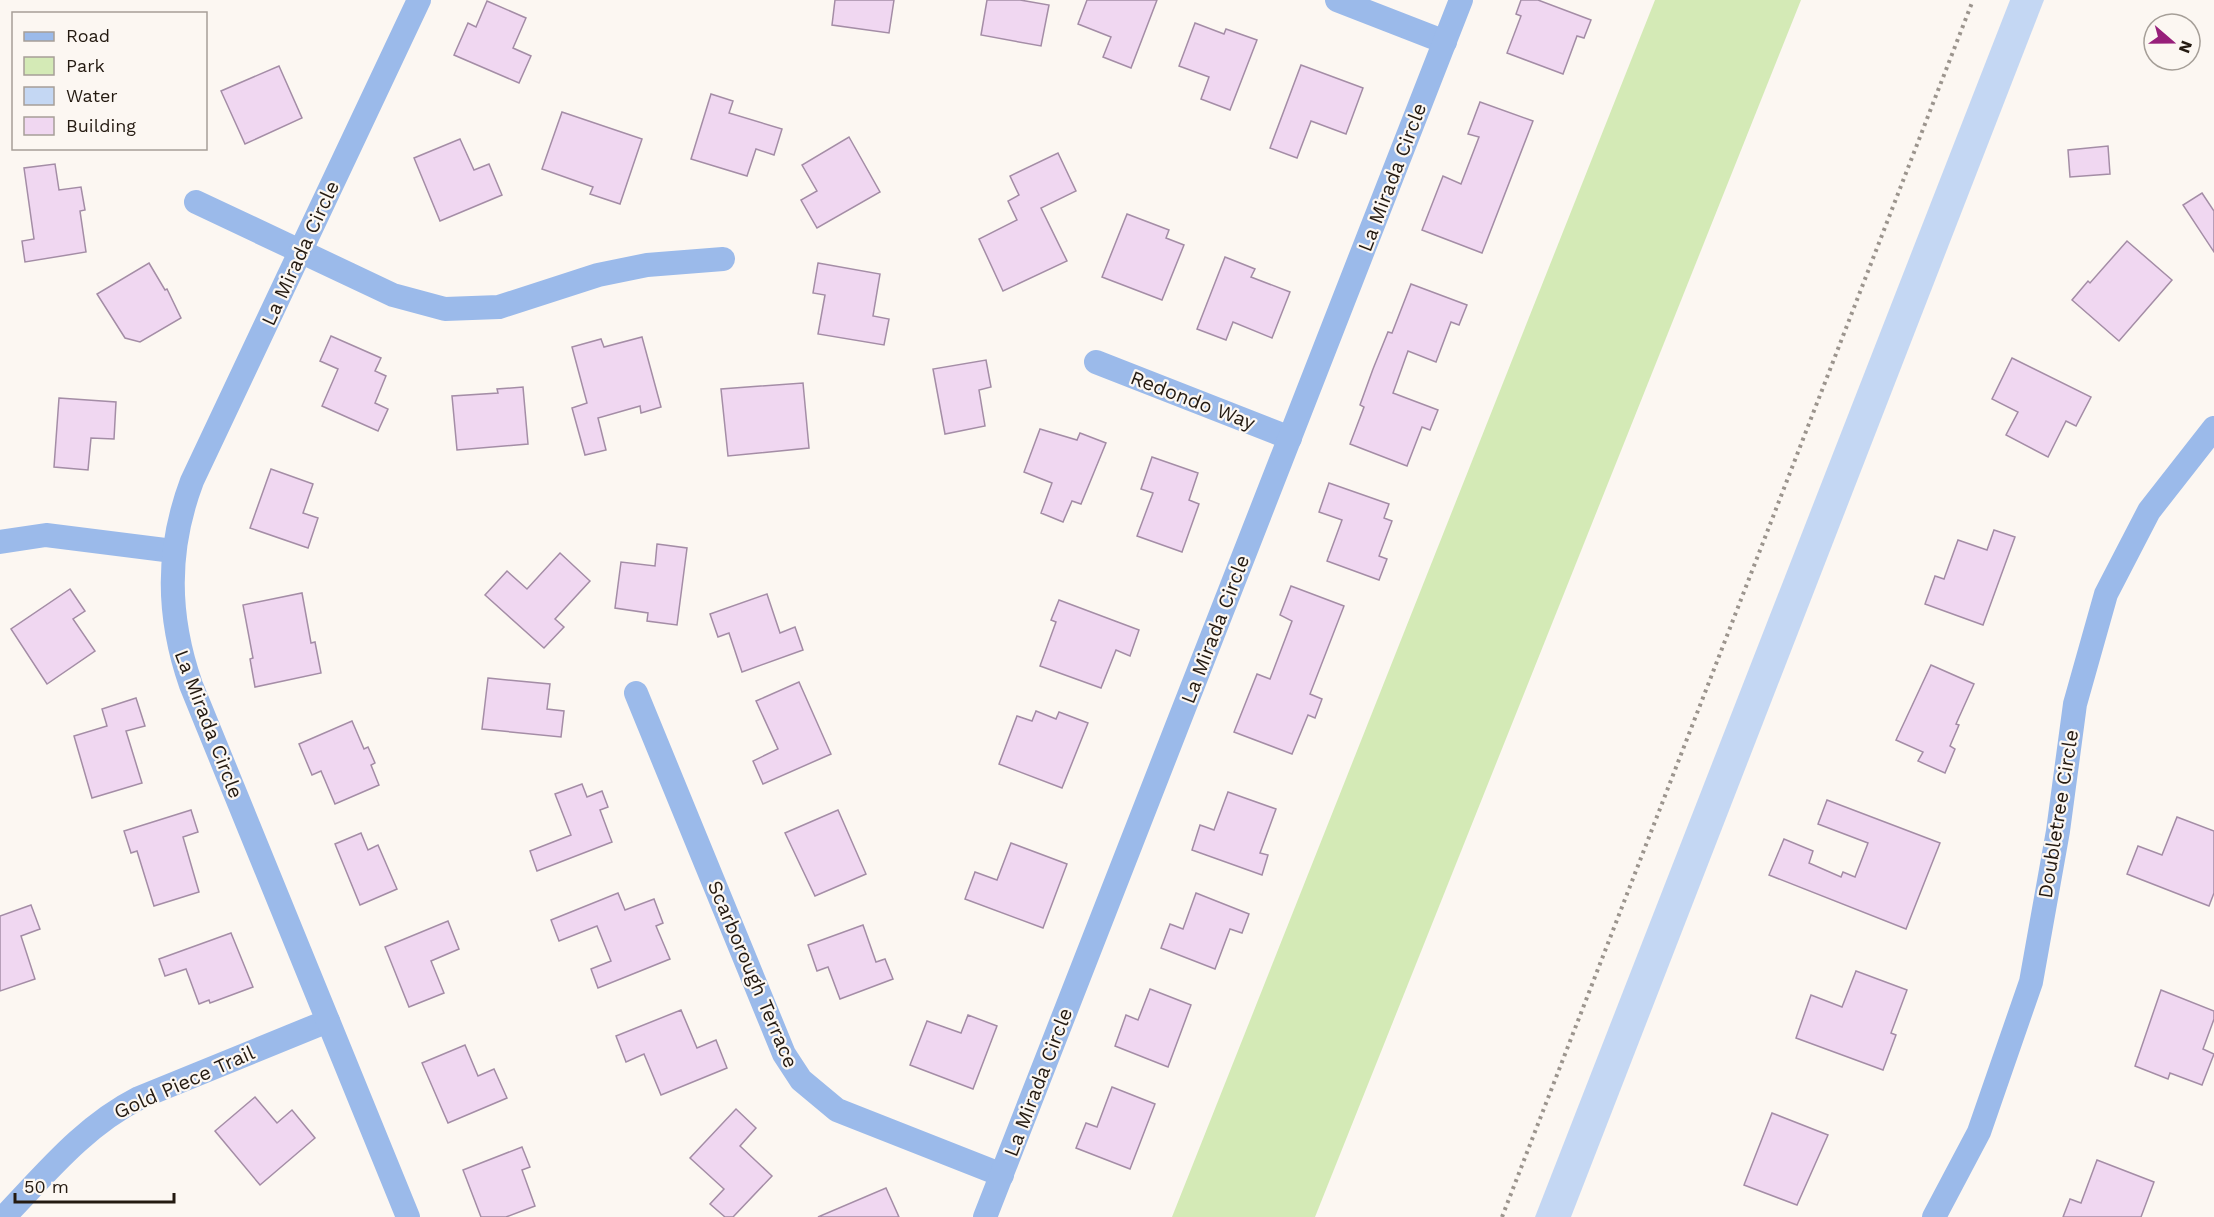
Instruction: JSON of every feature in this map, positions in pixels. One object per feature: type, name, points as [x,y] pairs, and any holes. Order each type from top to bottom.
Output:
[{"type":"street","name":"La Mirada Circle","points":[[408,1217],[180,654],[173,619],[174,551],[192,481],[419,0]]},
{"type":"street","points":[[1337,0],[1444,42]]},
{"type":"street","name":"La Mirada Circle","points":[[985,1217],[1461,0]]},
{"type":"street","points":[[196,202],[410,301],[463,310],[499,307],[598,275],[647,265],[723,259]]},
{"type":"street","name":"Redondo Way","points":[[1096,362],[1290,438]]},
{"type":"street","name":"Doubletree Circle","points":[[1934,1217],[1979,1132],[2031,982],[2058,831],[2075,704],[2106,594],[2149,511],[2214,428]]},
{"type":"street","points":[[0,542],[46,535],[174,551]]},
{"type":"street","name":"Scarborough Terrace","points":[[636,693],[784,1054],[801,1080],[837,1110],[1002,1175]]},
{"type":"street","name":"Gold Piece Trail","points":[[4,1217],[87,1130],[111,1112],[328,1021]]},
{"type":"path","points":[[1502,1217],[1973,0]]},
{"type":"green space","points":[[1655,0],[1801,0],[1315,1217],[1172,1217]]},
{"type":"water","points":[[2010,0],[2044,0],[1571,1217],[1535,1217]]},
{"type":"building","points":[[835,0],[894,0],[889,33],[832,25]]},
{"type":"building","points":[[987,0],[1020,0],[1049,5],[1041,46],[981,35]]},
{"type":"building","points":[[1087,0],[1157,0],[1131,68],[1103,57],[1111,37],[1078,24]]},
{"type":"building","points":[[1521,0],[1538,0],[1591,20],[1584,38],[1577,36],[1563,74],[1507,53],[1521,16],[1516,14]]},
{"type":"building","points":[[487,1],[526,18],[513,48],[531,56],[519,83],[454,55],[468,23],[476,27]]},
{"type":"building","points":[[1195,23],[1224,34],[1226,29],[1257,40],[1230,110],[1201,99],[1209,77],[1179,66]]},
{"type":"building","points":[[1301,65],[1363,88],[1346,134],[1311,121],[1297,158],[1270,148]]},
{"type":"building","points":[[279,66],[302,118],[245,144],[221,91]]},
{"type":"building","points":[[711,94],[733,101],[729,113],[782,129],[774,155],[756,149],[747,176],[691,159]]},
{"type":"building","points":[[1480,102],[1533,121],[1482,253],[1422,230],[1443,176],[1461,184],[1479,137],[1468,134]]},
{"type":"building","points":[[562,112],[642,139],[620,204],[590,194],[593,187],[542,169]]},
{"type":"building","points":[[849,137],[880,192],[817,228],[801,200],[817,191],[802,165]]},
{"type":"building","points":[[460,139],[474,170],[489,164],[502,195],[440,221],[414,158]]},
{"type":"building","points":[[2108,146],[2110,174],[2070,177],[2068,150]]},
{"type":"building","points":[[1058,153],[1076,191],[1041,208],[1067,261],[1003,291],[979,239],[1017,220],[1008,201],[1019,195],[1010,176]]},
{"type":"building","points":[[55,164],[59,190],[81,187],[85,210],[80,211],[86,252],[25,262],[22,241],[34,239],[24,168]]},
{"type":"building","points":[[2202,193],[2214,211],[2214,252],[2183,205]]},
{"type":"building","points":[[1127,214],[1169,230],[1166,238],[1184,245],[1162,300],[1102,277]]},
{"type":"building","points":[[2127,241],[2172,280],[2119,341],[2072,300]]},
{"type":"building","points":[[1225,257],[1255,269],[1251,277],[1290,292],[1272,338],[1233,322],[1226,340],[1197,329]]},
{"type":"building","points":[[149,263],[165,290],[167,289],[181,318],[140,342],[125,338],[97,294]]},
{"type":"building","points":[[818,263],[880,274],[873,316],[889,319],[884,345],[818,334],[825,295],[813,293]]},
{"type":"building","points":[[1411,284],[1467,305],[1459,325],[1451,322],[1436,362],[1408,351],[1393,393],[1438,410],[1430,430],[1422,427],[1407,466],[1350,444],[1364,407],[1360,405],[1373,369],[1388,332],[1392,333]]},
{"type":"building","points":[[331,336],[381,358],[375,371],[386,376],[375,403],[388,409],[378,431],[322,406],[338,369],[320,361]]},
{"type":"building","points":[[642,337],[661,407],[641,413],[640,406],[598,418],[606,450],[585,455],[572,408],[587,403],[572,347],[601,339],[604,347]]},
{"type":"building","points":[[2012,358],[2091,397],[2076,426],[2066,421],[2048,457],[2006,435],[2018,412],[1992,399]]},
{"type":"building","points":[[986,360],[991,387],[979,390],[985,426],[945,434],[933,369]]},
{"type":"building","points":[[803,383],[809,448],[728,456],[721,389]]},
{"type":"building","points":[[523,387],[528,444],[457,450],[452,396],[498,393],[497,389]]},
{"type":"building","points":[[59,398],[116,402],[114,439],[91,438],[88,470],[54,467]]},
{"type":"building","points":[[1040,429],[1077,440],[1080,433],[1106,443],[1081,504],[1072,501],[1063,522],[1041,513],[1052,483],[1024,472]]},
{"type":"building","points":[[1152,457],[1198,473],[1189,500],[1199,504],[1182,552],[1137,536],[1153,493],[1141,489]]},
{"type":"building","points":[[271,469],[313,484],[303,513],[318,518],[308,548],[250,528]]},
{"type":"building","points":[[1329,483],[1389,504],[1384,518],[1392,521],[1379,556],[1387,559],[1379,580],[1327,561],[1342,520],[1319,512]]},
{"type":"building","points":[[1994,530],[2015,537],[1983,625],[1925,604],[1935,576],[1944,579],[1958,540],[1987,550]]},
{"type":"building","points":[[657,544],[687,548],[677,625],[647,621],[648,613],[615,608],[621,562],[655,566]]},
{"type":"building","points":[[560,553],[590,581],[555,619],[564,627],[544,648],[485,595],[507,571],[527,589]]},
{"type":"building","points":[[1291,586],[1344,606],[1310,694],[1322,699],[1315,718],[1308,715],[1292,754],[1234,732],[1257,674],[1270,679],[1292,621],[1280,615]]},
{"type":"building","points":[[70,589],[85,611],[73,619],[95,651],[47,684],[11,629]]},
{"type":"building","points":[[302,593],[311,643],[315,642],[321,673],[255,687],[250,659],[253,658],[243,605]]},
{"type":"building","points":[[767,594],[780,633],[795,627],[803,650],[742,672],[729,633],[718,637],[710,614]]},
{"type":"building","points":[[1059,600],[1139,630],[1130,656],[1116,650],[1101,688],[1040,666],[1056,622],[1051,620]]},
{"type":"building","points":[[1931,665],[1974,684],[1956,724],[1959,725],[1950,746],[1955,749],[1945,773],[1918,761],[1923,752],[1896,740]]},
{"type":"building","points":[[488,678],[550,684],[547,709],[564,711],[561,737],[482,729]]},
{"type":"building","points":[[799,682],[831,754],[763,784],[753,761],[778,749],[756,701]]},
{"type":"building","points":[[136,698],[145,726],[126,731],[142,783],[92,798],[74,736],[107,726],[102,709]]},
{"type":"building","points":[[1036,711],[1056,719],[1059,712],[1088,723],[1062,788],[999,764],[1017,716],[1032,721]]},
{"type":"building","points":[[352,721],[364,749],[368,747],[375,763],[371,765],[379,785],[335,804],[321,771],[312,775],[299,744]]},
{"type":"building","points":[[582,784],[587,797],[602,791],[608,807],[600,810],[612,842],[537,871],[530,851],[571,835],[555,794]]},
{"type":"building","points":[[1228,792],[1276,809],[1260,853],[1268,855],[1262,875],[1192,850],[1200,825],[1214,830]]},
{"type":"building","points":[[1827,800],[1940,843],[1906,929],[1769,875],[1784,839],[1813,851],[1809,863],[1841,877],[1843,872],[1855,877],[1868,843],[1818,824]]},
{"type":"building","points":[[191,810],[198,832],[183,837],[199,892],[154,906],[137,851],[131,853],[124,831]]},
{"type":"building","points":[[838,810],[866,874],[815,896],[785,833]]},
{"type":"building","points":[[2177,817],[2214,831],[2214,893],[2209,906],[2127,874],[2138,846],[2162,855]]},
{"type":"building","points":[[361,833],[368,850],[378,845],[397,889],[360,905],[335,844]]},
{"type":"building","points":[[1011,843],[1067,864],[1043,928],[965,899],[975,872],[997,880]]},
{"type":"building","points":[[618,893],[625,910],[654,899],[663,923],[656,926],[670,959],[598,988],[591,969],[611,961],[597,926],[559,941],[551,920]]},
{"type":"building","points":[[1196,893],[1249,914],[1242,933],[1230,929],[1215,969],[1161,948],[1170,924],[1183,929]]},
{"type":"building","points":[[31,905],[40,929],[21,936],[35,979],[0,991],[0,916]]},
{"type":"building","points":[[448,921],[459,949],[431,961],[444,993],[409,1007],[385,947]]},
{"type":"building","points":[[863,925],[876,962],[885,959],[893,979],[840,999],[828,967],[817,971],[808,945]]},
{"type":"building","points":[[231,933],[253,987],[210,1003],[209,1000],[199,1004],[186,969],[165,976],[159,959]]},
{"type":"building","points":[[1856,971],[1907,990],[1891,1033],[1896,1035],[1883,1070],[1796,1038],[1811,995],[1842,1007]]},
{"type":"building","points":[[1150,989],[1191,1005],[1168,1067],[1115,1046],[1126,1015],[1138,1020]]},
{"type":"building","points":[[2161,990],[2214,1011],[2214,1019],[2203,1049],[2214,1054],[2202,1085],[2170,1073],[2168,1079],[2135,1066]]},
{"type":"building","points":[[681,1010],[697,1048],[716,1040],[727,1068],[661,1095],[644,1054],[626,1062],[616,1036]]},
{"type":"building","points":[[968,1015],[997,1026],[973,1089],[910,1065],[927,1021],[961,1033]]},
{"type":"building","points":[[465,1045],[478,1076],[494,1069],[507,1098],[448,1123],[422,1063]]},
{"type":"building","points":[[1112,1087],[1155,1104],[1130,1169],[1076,1148],[1086,1123],[1097,1127]]},
{"type":"building","points":[[255,1097],[277,1123],[292,1110],[315,1138],[260,1185],[215,1131]]},
{"type":"building","points":[[736,1109],[756,1128],[740,1146],[772,1176],[733,1217],[725,1217],[710,1204],[724,1189],[690,1158]]},
{"type":"building","points":[[1772,1113],[1828,1135],[1797,1205],[1744,1185]]},
{"type":"building","points":[[522,1147],[530,1167],[522,1170],[535,1206],[506,1217],[481,1217],[463,1170]]},
{"type":"building","points":[[2097,1160],[2154,1182],[2141,1217],[2063,1217],[2070,1199],[2081,1203]]},
{"type":"building","points":[[886,1188],[899,1217],[818,1217]]}]
